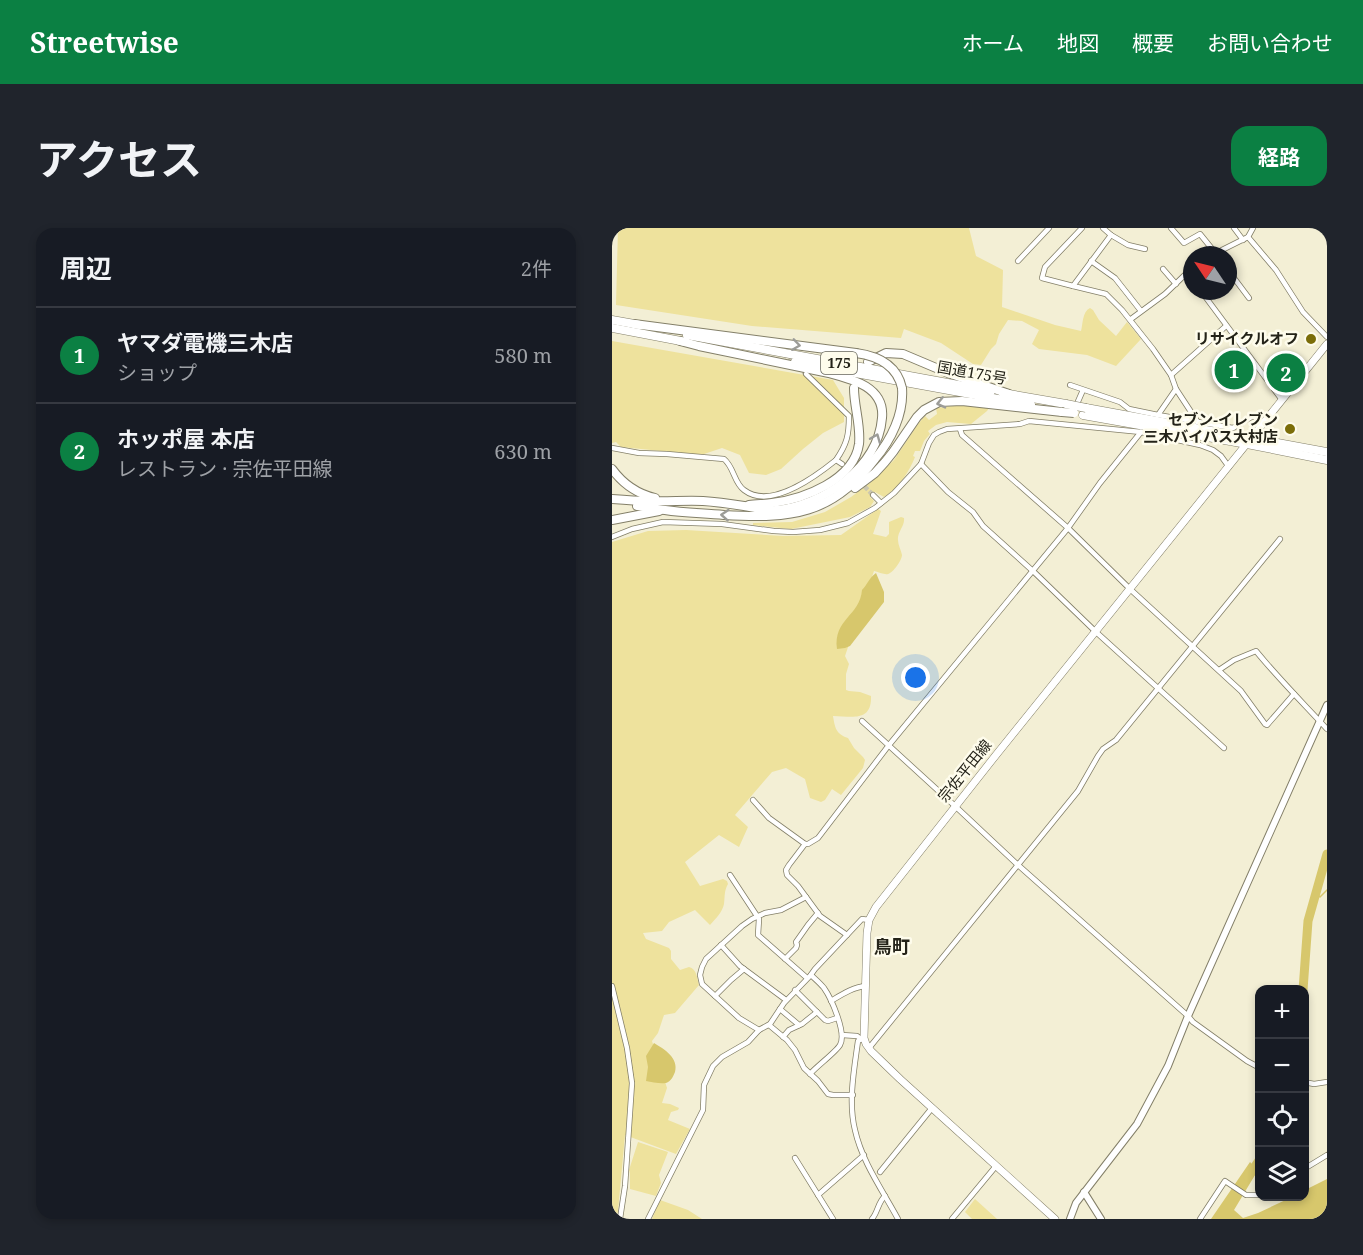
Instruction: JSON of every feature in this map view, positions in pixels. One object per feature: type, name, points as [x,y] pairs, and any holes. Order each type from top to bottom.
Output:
[{"type":"highway","name":"175","points":[[612,319],[634,324]]},
{"type":"highway","points":[[634,324],[856,353],[873,356],[887,363],[898,376],[902,388],[902,402],[897,420],[883,449],[861,476],[835,498]]},
{"type":"highway","name":"国道175号","points":[[634,324],[1009,394],[1063,409]]},
{"type":"highway","name":"175","points":[[612,331],[680,341]]},
{"type":"highway","points":[[612,504],[646,507],[702,501],[760,510],[792,507],[824,495],[845,482],[862,463],[875,443],[883,414],[881,405],[866,386],[847,378],[680,341]]},
{"type":"highway","name":"国道175号","points":[[680,341],[1249,441],[1327,452]]},
{"type":"highway","points":[[868,362],[886,353],[903,354],[948,373],[1009,394]]},
{"type":"highway","points":[[743,506],[800,497],[826,485],[845,471],[855,459],[859,445],[854,388]]},
{"type":"highway","points":[[612,499],[767,516],[794,513],[812,509],[835,498],[856,487],[875,473],[893,452],[917,417],[930,405],[939,402],[962,401],[1081,412]]},
{"type":"highway","name":"国道175号","points":[[1249,441],[1327,460]]},
{"type":"highway","points":[[612,469],[626,484],[666,506]]},
{"type":"highway","points":[[612,520],[666,506]]},
{"type":"main road","name":"宗佐平田線","points":[[1055,1219],[869,1048],[863,1038],[869,920],[876,907],[955,806],[1327,344]]},
{"type":"street","points":[[1018,261],[1049,228]]},
{"type":"street","points":[[1082,228],[1045,267],[1042,278],[1106,294],[1131,319],[1171,375],[1176,388],[1197,421]]},
{"type":"street","points":[[1103,228],[1128,245],[1145,249]]},
{"type":"street","points":[[1171,228],[1184,243],[1200,234]]},
{"type":"street","points":[[1195,228],[1209,246]]},
{"type":"street","points":[[1234,228],[1275,270],[1303,312],[1327,337]]},
{"type":"street","points":[[1232,246],[1246,239],[1252,228]]},
{"type":"street","points":[[1073,286],[1112,235]]},
{"type":"street","points":[[1091,261],[1115,278],[1142,311]]},
{"type":"street","points":[[1163,269],[1176,284]]},
{"type":"street","points":[[1131,319],[1154,303],[1183,276]]},
{"type":"street","points":[[1237,282],[1249,298]]},
{"type":"street","points":[[1207,300],[1282,400]]},
{"type":"street","points":[[1171,375],[1226,326]]},
{"type":"street","points":[[612,448],[639,453],[724,459],[729,463],[742,489],[752,495],[768,496],[784,492],[805,482],[836,460],[844,449],[849,435],[849,416],[806,374]]},
{"type":"street","points":[[1070,385],[1120,402],[1129,409],[1158,415],[1233,428],[1253,416],[1264,423]]},
{"type":"street","points":[[1158,415],[1176,388]]},
{"type":"street","points":[[1070,425],[1070,419],[1083,390]]},
{"type":"street","points":[[612,537],[632,529],[663,522],[722,524],[793,532],[820,530],[848,523],[875,508],[894,493],[921,464],[928,443],[934,435],[947,429],[1020,424],[1029,421],[1141,432],[1213,450],[1229,467]]},
{"type":"street","points":[[960,429],[962,435],[1068,528],[1130,589],[1241,691],[1265,724],[1267,725],[1294,693]]},
{"type":"street","points":[[847,935],[818,913],[787,875],[786,870],[805,844],[818,838],[889,745],[1034,572],[1141,432]]},
{"type":"street","points":[[836,460],[842,464]]},
{"type":"street","points":[[921,464],[1096,632],[1224,747]]},
{"type":"street","points":[[873,495],[881,502]]},
{"type":"street","points":[[869,1048],[1078,791],[1103,749],[1116,740],[1280,539]]},
{"type":"street","points":[[1219,670],[1234,660],[1256,651],[1275,675],[1291,688],[1327,729]]},
{"type":"street","points":[[1070,1219],[1076,1203],[1137,1124],[1168,1066],[1188,1016],[1327,705]]},
{"type":"street","points":[[862,721],[1193,1022],[1255,1065]]},
{"type":"street","points":[[753,800],[769,818],[805,844]]},
{"type":"street","points":[[730,875],[759,919],[758,935],[785,959],[819,982],[831,1001],[842,1035],[841,1043],[810,1074]]},
{"type":"street","points":[[759,1030],[739,1018],[702,984],[700,975],[702,967],[706,959],[742,926],[757,916],[781,910],[806,897]]},
{"type":"street","points":[[785,959],[796,948],[800,934],[818,913]]},
{"type":"street","points":[[648,1219],[703,1110],[704,1085],[713,1066],[748,1042],[759,1030],[769,1025],[786,1000],[862,919],[869,920]]},
{"type":"street","points":[[721,945],[733,960],[786,1000]]},
{"type":"street","points":[[716,996],[744,969]]},
{"type":"street","points":[[612,986],[627,1048],[632,1083],[625,1186],[620,1219]]},
{"type":"street","points":[[831,1001],[861,986],[866,986]]},
{"type":"street","points":[[795,990],[825,1020],[837,1018]]},
{"type":"street","points":[[780,1009],[799,1025]]},
{"type":"street","points":[[783,1037],[789,1030],[817,1011]]},
{"type":"street","points":[[769,1025],[795,1050],[804,1068],[828,1094],[853,1095]]},
{"type":"street","points":[[842,1035],[863,1038]]},
{"type":"street","points":[[863,1038],[858,1041],[853,1095],[852,1112],[855,1131],[864,1155],[898,1219]]},
{"type":"street","points":[[1309,1083],[1327,1082]]},
{"type":"street","points":[[880,1172],[932,1108]]},
{"type":"street","points":[[818,1195],[864,1155]]},
{"type":"street","points":[[1309,1166],[1327,1155]]},
{"type":"street","points":[[795,1158],[833,1219]]},
{"type":"street","points":[[952,1219],[996,1166]]},
{"type":"street","points":[[1200,1219],[1226,1181],[1246,1195],[1255,1195]]},
{"type":"street","points":[[1084,1192],[1101,1219]]},
{"type":"street","points":[[872,1219],[880,1200],[885,1196]]},
{"type":"shaded area","points":[[618,228],[969,228],[976,256],[1003,270],[1002,307],[1055,325],[1081,331],[1084,315],[1090,308],[1116,336],[1127,322],[1141,339],[1116,366],[1087,355],[1039,349],[1032,344],[1039,330],[1022,321],[1008,320],[996,344],[981,365],[973,364],[941,343],[904,329],[901,338],[752,326],[616,305]]},
{"type":"shaded area","points":[[612,341],[833,380],[844,398],[844,422],[823,433],[781,469],[766,475],[749,473],[740,455],[722,448],[701,455],[621,447],[616,442],[612,443]]},
{"type":"shaded area","points":[[962,405],[989,408],[971,424],[947,422],[936,425],[928,431],[930,434],[920,451],[915,451],[913,463],[902,480],[884,497],[875,492],[870,497],[874,501],[870,507],[850,517],[791,529],[753,525],[753,523],[792,522],[825,512],[870,483],[894,460],[925,416],[929,420],[937,414],[936,408]]},
{"type":"shaded area","points":[[878,509],[881,511],[873,534],[886,537],[889,534],[889,522],[904,518],[898,537],[902,557],[897,566],[888,574],[874,571],[845,656],[849,664],[846,674],[846,690],[871,696],[870,705],[868,711],[859,716],[833,716],[835,727],[848,738],[865,760],[863,768],[841,795],[832,789],[821,802],[810,798],[805,779],[786,768],[772,772],[735,815],[748,827],[739,847],[719,835],[685,862],[700,886],[723,879],[727,881],[722,910],[710,925],[695,910],[669,922],[662,931],[643,933],[646,939],[669,948],[671,959],[680,970],[689,967],[694,970],[699,985],[675,1013],[664,1015],[658,1033],[652,1041],[667,1088],[662,1103],[679,1108],[671,1112],[668,1120],[690,1129],[676,1154],[625,1135],[618,1211],[616,1219],[612,1219],[612,542],[648,531],[686,530],[783,536],[841,535]]},
{"type":"shaded area","points":[[876,573],[884,592],[884,602],[850,646],[837,649],[839,631],[857,606],[862,590]]},
{"type":"shaded area","points":[[654,1043],[670,1054],[675,1062],[674,1074],[666,1083],[646,1081],[648,1067],[646,1056]]},
{"type":"shaded area","points":[[638,1142],[668,1152],[659,1175],[661,1183],[656,1196],[630,1189],[629,1170]]},
{"type":"shaded area","points":[[1250,1162],[1255,1167],[1255,1175],[1234,1210],[1243,1218],[1284,1201],[1309,1201],[1309,1188],[1327,1179],[1327,1219],[1211,1219]]},
{"type":"shaded area","points":[[975,1199],[997,1219],[972,1219],[965,1212]]},
{"type":"shaded area","points":[[660,1200],[688,1210],[702,1219],[652,1219]]},
{"type":"waterway","points":[[1303,985],[1308,921],[1327,854]]},
{"type":"waterway","points":[[1315,893],[1320,897],[1327,890]]},
{"type":"waterway","points":[[1248,1177],[1255,1166]]},
{"type":"tunnel","points":[[784,354],[806,374]]},
{"type":"tunnel","points":[[860,482],[873,495]]},
{"type":"place","name":"リサイクルオフ","points":[[1311,339]]},
{"type":"place","name":"ヤマダ電機三木店","points":[[1234,370]]},
{"type":"place","name":"ホッポ屋 本店","points":[[1286,373]]},
{"type":"place","name":"セブン-イレブン 三木バイパス大村店","points":[[1290,429]]},
{"type":"district","name":"鳥町","points":[[892,947]]}]
